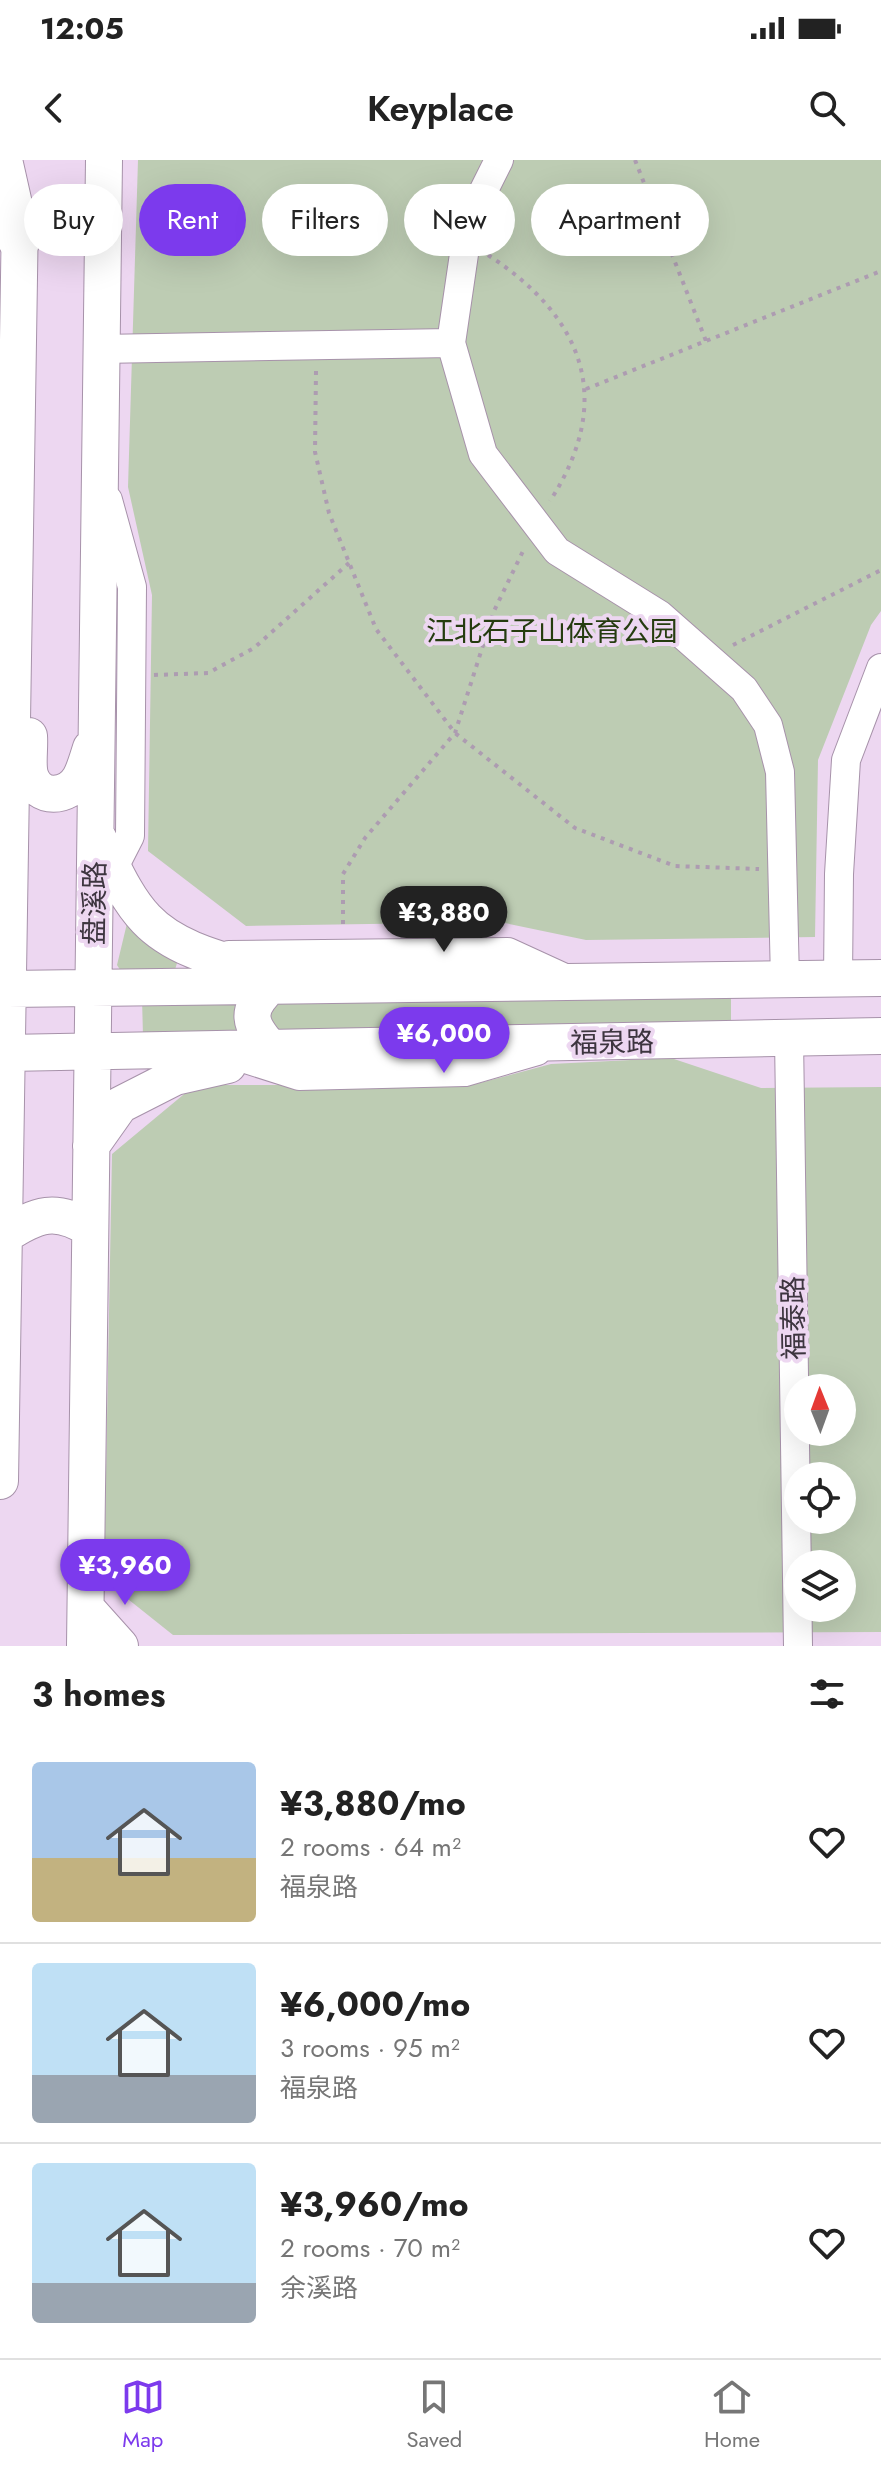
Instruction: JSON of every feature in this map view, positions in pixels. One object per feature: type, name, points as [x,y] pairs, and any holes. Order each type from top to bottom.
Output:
[{"type":"highway","points":[[1,160],[19,240]]},
{"type":"main road","points":[[0,1481],[7,1053],[5,876],[13,665],[7,534],[21,160]]},
{"type":"main road","name":"盘溪路","points":[[85,1646],[104,160]]},
{"type":"main road","points":[[13,665],[30,738],[30,775],[38,788],[49,795],[62,794],[71,789],[80,778],[95,737]]},
{"type":"main road","points":[[95,832],[146,919],[165,936],[187,948],[212,955],[286,986]]},
{"type":"main road","points":[[5,1007],[93,988],[881,978]]},
{"type":"main road","points":[[91,1146],[120,1105],[175,1077],[260,1052],[251,1015],[256,1000],[286,986]]},
{"type":"main road","name":"福泉路","points":[[7,1053],[260,1052],[881,1036]]},
{"type":"main road","points":[[3,1235],[32,1217],[70,1217],[90,1229]]},
{"type":"main road","points":[[86,1608],[120,1646]]},
{"type":"street","points":[[487,184],[499,160]]},
{"type":"street","points":[[464,256],[451,343],[483,454],[557,551],[660,615],[744,689],[768,725],[780,772],[785,870],[785,980]]},
{"type":"street","points":[[100,349],[451,343]]},
{"type":"street","points":[[94,907],[130,836],[132,587],[99,468]]},
{"type":"street","points":[[838,979],[839,874],[846,760],[881,668]]},
{"type":"street","points":[[212,955],[508,952],[574,982]]},
{"type":"street","name":"福泰路","points":[[789,1038],[798,1646]]},
{"type":"street","points":[[260,1052],[299,1076],[465,1072],[564,1043]]},
{"type":"path","points":[[635,160],[706,341]]},
{"type":"path","points":[[343,924],[343,874],[357,850],[455,733],[494,611],[536,524],[556,492],[577,441],[586,389],[577,350],[552,307],[514,272],[490,256]]},
{"type":"path","points":[[586,389],[881,271]]},
{"type":"path","points":[[317,345],[315,452],[329,513],[376,629],[455,733],[575,828],[675,866],[785,870]]},
{"type":"path","points":[[151,675],[208,673],[254,648],[349,563]]},
{"type":"path","points":[[710,657],[881,570]]},
{"type":"green space","name":"江北石子山体育公园","points":[[138,160],[881,160],[881,611],[871,625],[818,760],[815,937],[586,940],[500,922],[246,926],[148,851],[152,595],[128,487]]},
{"type":"green space","points":[[129,915],[180,953],[174,973],[122,973],[117,965]]},
{"type":"green space","points":[[731,987],[731,1023],[273,1033],[265,1016],[274,997]]},
{"type":"green space","points":[[245,996],[244,1034],[143,1036],[142,998]]},
{"type":"green space","points":[[671,1058],[761,1088],[881,1087],[881,1632],[173,1635],[104,1580],[112,1154],[195,1085],[472,1085],[551,1064]]}]
